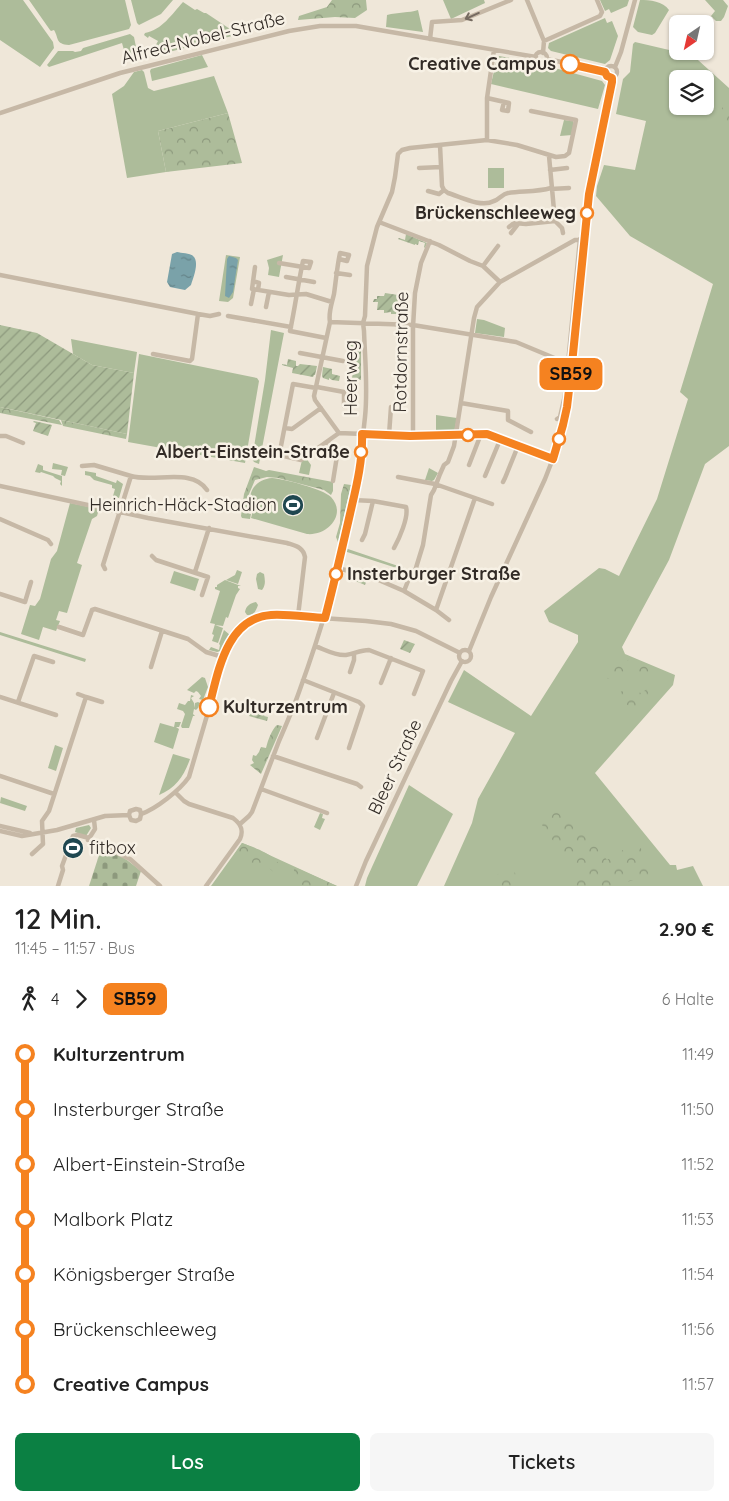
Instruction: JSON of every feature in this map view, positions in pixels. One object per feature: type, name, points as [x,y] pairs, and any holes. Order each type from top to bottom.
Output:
[{"type":"street","points":[[430,39],[432,22],[462,20],[511,0]]},
{"type":"street","points":[[529,0],[544,41],[543,53],[546,54],[547,59]]},
{"type":"street","points":[[544,41],[600,16],[602,12],[597,0]]},
{"type":"street","points":[[460,653],[459,658],[462,661],[467,662],[470,660],[471,655],[469,651],[491,597],[538,497],[561,432],[567,407],[582,239],[589,194],[612,78],[617,74],[615,67],[635,0]]},
{"type":"street","name":"Alfred-Nobel-Straße","points":[[0,113],[131,70],[299,29],[356,26],[536,57]]},
{"type":"street","points":[[488,140],[487,98],[494,50]]},
{"type":"street","points":[[543,53],[538,53],[536,57],[537,62],[541,64],[546,62],[547,59]]},
{"type":"street","points":[[547,59],[605,72],[607,76],[612,78]]},
{"type":"street","points":[[605,72],[609,67],[615,67]]},
{"type":"street","points":[[487,98],[504,102]]},
{"type":"street","points":[[531,111],[576,120],[569,153],[565,156],[549,156],[517,146],[488,140],[440,145],[442,186],[448,193],[487,204],[505,194],[539,192],[551,188],[569,188]]},
{"type":"street","name":"Heerweg","points":[[240,824],[252,812],[303,680],[325,618],[338,568],[359,470],[365,417],[366,390],[363,323],[365,316],[367,266],[379,222],[393,185],[398,154],[402,150],[440,145]]},
{"type":"street","points":[[549,156],[555,221],[562,228],[563,233]]},
{"type":"street","points":[[419,168],[441,167]]},
{"type":"street","points":[[550,170],[567,168]]},
{"type":"street","points":[[428,191],[439,194],[444,190]]},
{"type":"street","points":[[509,227],[514,223],[555,221]]},
{"type":"street","points":[[379,222],[430,241],[482,266],[500,282]]},
{"type":"street","points":[[511,233],[518,224]]},
{"type":"street","points":[[404,591],[414,571],[423,545],[431,495],[454,446],[477,306],[500,282],[575,240],[582,239]]},
{"type":"street","name":"Rotdornstraße","points":[[414,436],[413,325],[417,278],[430,241]]},
{"type":"street","points":[[482,266],[498,246]]},
{"type":"street","points":[[339,259],[329,313],[330,322],[314,396],[339,434]]},
{"type":"street","points":[[279,263],[302,267],[291,329]]},
{"type":"street","points":[[256,267],[252,289],[288,295],[311,296],[332,304]]},
{"type":"street","points":[[336,273],[350,275]]},
{"type":"street","points":[[0,275],[198,314],[210,316],[219,314]]},
{"type":"street","points":[[286,277],[314,282]]},
{"type":"street","points":[[251,304],[256,290]]},
{"type":"street","points":[[266,307],[269,292]]},
{"type":"street","points":[[153,354],[190,361],[192,359],[198,314]]},
{"type":"street","points":[[228,316],[326,338]]},
{"type":"street","points":[[330,322],[413,325],[472,334],[516,342],[570,364]]},
{"type":"street","points":[[300,353],[342,361]]},
{"type":"street","points":[[557,419],[560,417],[563,408],[570,364]]},
{"type":"street","points":[[344,406],[344,392],[293,384],[280,451],[284,456],[301,460],[339,434],[414,436],[487,434],[553,459]]},
{"type":"street","points":[[461,402],[508,410],[508,420],[531,432]]},
{"type":"street","points":[[389,435],[391,407]]},
{"type":"street","points":[[285,428],[292,429],[322,408]]},
{"type":"street","points":[[469,466],[481,434]]},
{"type":"street","points":[[0,436],[6,436],[23,443]]},
{"type":"street","points":[[485,476],[500,440]]},
{"type":"street","points":[[328,442],[337,456],[333,481]]},
{"type":"street","points":[[502,482],[518,446]]},
{"type":"street","points":[[82,466],[94,465],[138,479],[181,477],[203,484],[207,490]]},
{"type":"street","points":[[105,569],[103,565],[131,476]]},
{"type":"street","points":[[398,477],[435,484],[492,504]]},
{"type":"street","points":[[0,486],[120,512],[287,543],[302,549],[305,557],[298,616]]},
{"type":"street","points":[[436,610],[475,498]]},
{"type":"street","points":[[353,500],[373,501],[406,508],[407,514],[394,548]]},
{"type":"street","points":[[362,540],[373,501]]},
{"type":"street","points":[[0,519],[48,540],[51,544]]},
{"type":"street","points":[[195,572],[209,528]]},
{"type":"street","points":[[152,556],[156,560],[208,576],[202,595]]},
{"type":"street","points":[[338,568],[374,578],[404,591],[436,610],[448,620]]},
{"type":"street","points":[[0,594],[25,602],[31,582]]},
{"type":"street","points":[[59,627],[83,635],[92,610],[95,609],[188,639],[206,652],[223,657]]},
{"type":"street","points":[[129,815],[131,820],[136,821],[140,819],[142,814],[152,810],[186,781],[192,770],[223,657],[231,639],[247,624],[270,615],[373,622],[404,627],[460,653]]},
{"type":"street","points":[[151,667],[162,631]]},
{"type":"street","points":[[315,646],[341,655],[369,650],[423,671],[414,694]]},
{"type":"street","points":[[460,653],[464,650],[469,651]]},
{"type":"street","points":[[350,672],[354,653]]},
{"type":"street","points":[[18,702],[34,656],[53,662]]},
{"type":"street","points":[[381,682],[390,658]]},
{"type":"street","name":"Bleer Straße","points":[[356,886],[366,861],[462,661]]},
{"type":"street","points":[[303,680],[359,702],[363,706],[349,748]]},
{"type":"street","points":[[317,738],[334,693]]},
{"type":"street","points":[[78,694],[102,702]]},
{"type":"street","points":[[0,697],[56,715]]},
{"type":"street","points":[[32,854],[43,844],[42,821],[48,814],[86,697]]},
{"type":"street","points":[[273,756],[357,784],[361,787]]},
{"type":"street","points":[[0,776],[54,794]]},
{"type":"street","points":[[261,789],[327,813]]},
{"type":"street","points":[[175,792],[189,804],[233,818],[240,824],[242,832],[240,839],[206,886]]},
{"type":"street","points":[[129,815],[130,811],[136,808],[142,814]]},
{"type":"street","points":[[0,831],[22,836],[43,833],[105,816],[129,815]]},
{"type":"street","points":[[88,838],[95,829],[94,820]]},
{"type":"street","points":[[0,826],[34,834]]},
{"type":"street","points":[[58,886],[62,866],[73,836],[78,835],[130,859],[160,886]]},
{"type":"green space","points":[[0,0],[23,0],[53,42],[54,48],[40,67],[0,40]]},
{"type":"green space","points":[[29,0],[125,0],[131,25],[129,29],[69,45],[59,42],[54,30],[50,30]]},
{"type":"green space","points":[[131,0],[173,0],[161,14],[139,25]]},
{"type":"green space","points":[[332,0],[366,0],[367,10],[355,18],[335,17],[298,20],[299,16],[327,7]]},
{"type":"green space","points":[[443,0],[484,0],[485,3],[451,19]]},
{"type":"green space","points":[[600,0],[629,0],[627,6],[611,13],[609,9],[605,11]]},
{"type":"green space","points":[[640,0],[660,3],[669,10],[652,35],[638,32],[633,27]]},
{"type":"green space","points":[[705,0],[723,0],[728,6],[721,21],[714,19],[714,15],[712,15],[715,11]]},
{"type":"green space","points":[[183,2],[195,10],[206,13],[233,31],[232,36],[157,55],[152,52],[158,41],[149,36],[148,38],[144,35],[145,33],[162,25]]},
{"type":"green space","points":[[418,10],[423,32],[386,27],[387,15]]},
{"type":"green space","points":[[605,18],[607,23],[612,21],[618,36],[610,60],[605,64],[551,51],[548,48],[549,43]]},
{"type":"green space","points":[[130,34],[134,37],[136,55],[126,57],[122,43],[49,67],[47,65],[58,51],[81,51],[83,48]]},
{"type":"green space","points":[[635,42],[669,50],[669,60],[698,60],[709,70],[669,70],[669,115],[714,115],[714,74],[729,88],[729,446],[705,464],[669,560],[622,647],[625,654],[675,675],[673,685],[595,773],[670,865],[676,865],[677,870],[693,866],[703,886],[444,886],[472,823],[478,799],[515,733],[448,702],[464,670],[531,716],[578,642],[578,635],[549,622],[544,611],[599,568],[619,576],[657,499],[688,399],[680,392],[713,284],[630,236],[596,196],[597,186],[604,165],[635,170],[646,121],[616,114],[623,79],[630,72],[633,44]]},
{"type":"green space","points":[[202,55],[208,67],[152,81],[151,69]]},
{"type":"green space","points":[[499,56],[526,61],[534,67],[546,70],[551,67],[602,81],[605,85],[598,109],[491,84]]},
{"type":"green space","points":[[142,70],[148,88],[154,91],[214,76],[228,113],[158,131],[166,172],[127,178],[112,94],[124,86],[134,72]]},
{"type":"green space","points":[[726,103],[729,106],[729,127],[717,117]]},
{"type":"green space","points":[[228,113],[242,163],[166,172],[158,131]]},
{"type":"green space","points":[[564,120],[573,121],[572,135],[560,136]]},
{"type":"green space","points":[[488,168],[504,168],[504,188],[488,188]]},
{"type":"green space","points":[[406,234],[427,243],[425,248],[425,243],[419,241],[418,245],[415,245],[398,239],[405,240]]},
{"type":"green space","points":[[226,255],[240,257],[233,298],[228,302],[219,301]]},
{"type":"green space","points":[[283,255],[279,277],[268,275],[267,260]]},
{"type":"green space","points":[[385,293],[398,295],[398,314],[384,313],[384,310],[377,310],[378,302],[373,302],[374,299],[377,299],[377,296],[384,296]]},
{"type":"green space","points":[[477,319],[505,328],[504,337],[475,333]]},
{"type":"green space","points":[[0,325],[37,333],[92,365],[134,373],[127,434],[0,407]]},
{"type":"green space","points":[[271,330],[284,333],[259,464],[252,459]]},
{"type":"green space","points":[[71,339],[137,352],[134,373],[92,365],[73,354]]},
{"type":"green space","points":[[350,344],[361,345],[361,380],[352,378],[354,354],[356,353],[354,353],[355,347],[350,346]]},
{"type":"green space","points":[[139,354],[257,378],[259,381],[245,463],[128,442]]},
{"type":"green space","points":[[288,359],[296,361],[296,366],[300,364],[317,366],[315,375],[313,377],[292,373],[293,368],[282,365],[287,365]]},
{"type":"green space","points":[[323,367],[332,369],[332,374],[340,376],[339,381],[323,378]]},
{"type":"green space","points":[[0,407],[59,420],[62,425],[0,413]]},
{"type":"green space","points":[[436,415],[457,418],[454,433],[436,433]]},
{"type":"green space","points":[[61,420],[127,434],[126,439],[63,426]]},
{"type":"green space","points":[[34,421],[52,425],[48,436],[33,431],[36,423]]},
{"type":"green space","points":[[306,458],[311,465],[309,475],[299,473],[302,460]]},
{"type":"green space","points":[[53,463],[68,467],[65,476],[61,475],[62,470],[52,469]]},
{"type":"green space","points":[[38,464],[43,466],[43,470],[62,476],[62,486],[60,484],[61,481],[53,476],[35,472]]},
{"type":"green space","points":[[254,467],[266,471],[333,482],[333,491],[331,495],[324,490],[278,478],[267,477],[255,480],[249,494],[246,512],[251,514],[250,519],[242,518],[244,494]]},
{"type":"green space","points":[[429,468],[438,473],[432,481],[425,480]]},
{"type":"green space","points":[[85,471],[96,473],[96,476],[116,483],[117,480],[123,484],[119,498],[113,496],[115,489],[112,488],[112,485],[94,480],[90,476],[85,475]]},
{"type":"green space","name":"Heinrich-Häck-Stadion","points":[[272,478],[294,482],[327,494],[331,497],[337,510],[333,523],[328,528],[315,534],[307,534],[251,518],[251,492],[259,482]]},
{"type":"green space","points":[[344,484],[351,485],[338,542],[336,537],[340,523],[341,494]]},
{"type":"green space","points":[[70,503],[99,509],[97,516],[92,519],[77,563],[82,565],[67,613],[59,611],[56,620],[60,621],[56,631],[43,627],[39,640],[21,634],[30,605],[35,606],[40,599],[51,559],[57,551]]},
{"type":"green space","points":[[345,548],[410,570],[409,572],[344,551]]},
{"type":"green space","points":[[237,570],[242,572],[238,584],[226,580],[235,575]]},
{"type":"green space","points":[[174,571],[199,579],[195,591],[170,583]]},
{"type":"green space","points":[[260,572],[264,574],[265,578],[262,590],[258,589],[256,579],[257,574]]},
{"type":"green space","points":[[347,572],[367,579],[365,585],[346,577]]},
{"type":"green space","points":[[225,580],[241,586],[238,586],[240,589],[223,626],[215,625],[223,628],[218,643],[212,641],[215,624],[210,623],[220,591],[215,589],[215,587]]},
{"type":"green space","points":[[256,602],[258,605],[255,611],[247,615],[245,612],[247,606]]},
{"type":"green space","points":[[224,630],[230,635],[221,651],[209,650],[211,647],[219,650]]},
{"type":"green space","points":[[0,632],[86,659],[85,662],[0,635]]},
{"type":"green space","points":[[404,640],[415,644],[410,653],[400,649]]},
{"type":"green space","points":[[630,659],[660,673],[641,675],[633,671],[608,679],[606,676],[616,661],[625,662]]},
{"type":"green space","points":[[202,677],[205,678],[208,687],[203,700],[199,699],[201,696],[198,692],[194,693],[187,690]]},
{"type":"green space","points":[[650,687],[652,691],[649,697],[635,711],[616,696],[625,690],[641,693]]},
{"type":"green space","points":[[191,695],[194,696],[191,698],[194,708],[195,703],[200,703],[196,710],[194,709],[193,714],[195,716],[193,716],[189,728],[182,728],[185,714],[177,709],[179,703],[185,705],[190,701]]},
{"type":"green space","points":[[255,708],[266,712],[264,716],[268,717],[267,721],[249,716],[251,712],[254,712]]},
{"type":"green space","points":[[175,722],[181,722],[179,727],[176,727],[179,729],[173,749],[154,742],[160,723],[174,727]]},
{"type":"green space","points":[[277,725],[282,726],[261,774],[250,765],[254,763],[252,760],[253,755],[256,756],[261,747],[266,748],[270,735]]},
{"type":"green space","points":[[55,745],[63,748],[56,771],[48,768]]},
{"type":"green space","points":[[173,754],[190,759],[179,781],[159,795]]},
{"type":"green space","points":[[409,785],[453,814],[417,886],[365,886],[367,878]]},
{"type":"green space","points":[[1,797],[27,806],[25,811],[0,803]]},
{"type":"green space","points":[[559,804],[579,824],[607,860],[636,842],[639,844],[652,873],[651,875],[613,886],[564,886],[578,876],[542,825],[546,815]]},
{"type":"green space","points":[[320,813],[323,814],[322,818],[325,819],[320,830],[314,827]]},
{"type":"green space","points":[[89,825],[91,828],[86,836],[75,832],[76,828]]},
{"type":"green space","points":[[242,843],[245,844],[337,886],[211,886]]},
{"type":"green space","points":[[242,843],[263,851],[276,860],[283,872],[284,879],[280,879],[271,870],[261,865],[238,862],[234,855]]},
{"type":"green space","points":[[102,846],[127,860],[141,871],[136,886],[89,886]]},
{"type":"green space","points":[[508,862],[520,881],[521,886],[490,886],[493,880]]},
{"type":"green space","points":[[294,867],[337,886],[321,886],[313,882],[311,886],[305,886],[288,878],[288,876],[294,874]]},
{"type":"water","points":[[177,252],[192,255],[196,262],[191,285],[185,290],[170,287],[167,282],[172,254]]},
{"type":"water","points":[[229,256],[238,260],[233,292],[229,298],[225,296],[227,259]]},
{"type":"bus line","name":"SB59","points":[[209,707],[227,647],[231,639],[247,624],[270,615],[325,618],[353,500],[359,470],[362,434],[410,436],[487,434],[553,459],[567,407],[589,194],[612,82],[612,78],[609,78],[605,72],[570,64]]},
{"type":"place","name":"Creative Campus","points":[[570,64]]},
{"type":"place","name":"Brückenschleeweg","points":[[587,213]]},
{"type":"place","name":"Albert-Einstein-Straße","points":[[361,452]]},
{"type":"place","name":"Heinrich-Häck-Stadion","points":[[293,505]]},
{"type":"place","name":"Insterburger Straße","points":[[336,574]]},
{"type":"place","name":"Kulturzentrum","points":[[209,707]]},
{"type":"place","name":"fitbox","points":[[73,848]]}]
